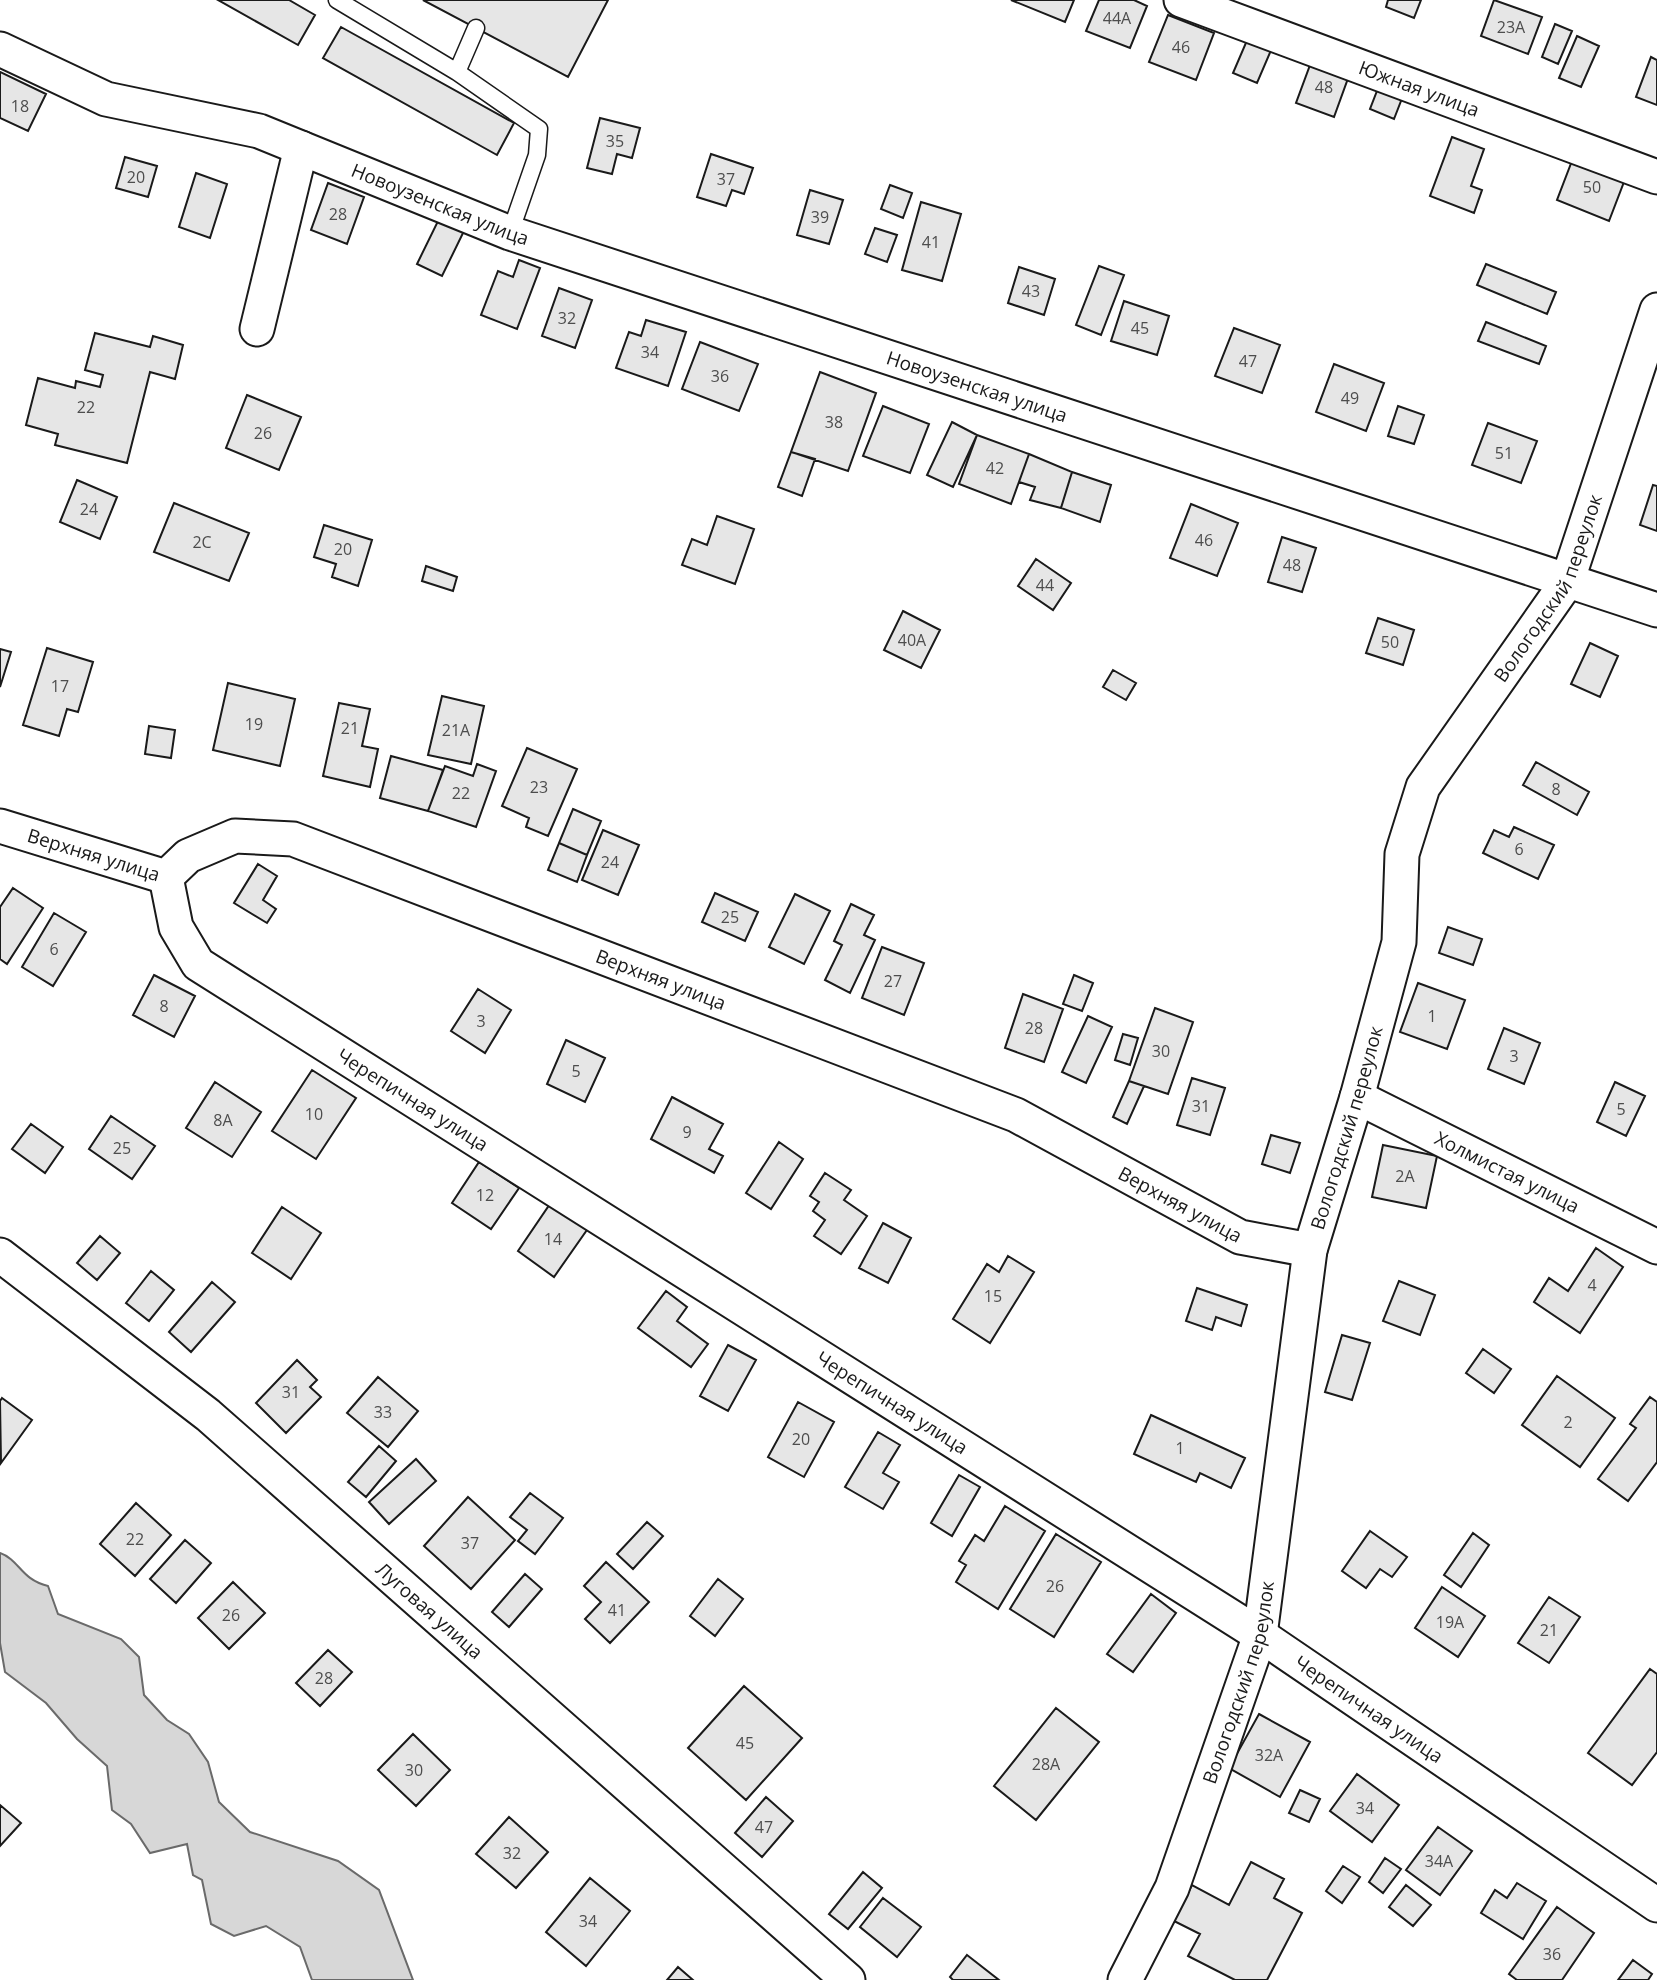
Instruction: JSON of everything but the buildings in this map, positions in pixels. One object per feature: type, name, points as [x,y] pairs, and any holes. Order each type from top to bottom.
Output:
[{"type":"street","name":"Южная улица","points":[[1181,0],[1657,177]]},
{"type":"street","name":"Новоузенская улица","points":[[0,50],[106,99],[259,131],[510,233],[1657,611]]},
{"type":"street","points":[[257,329],[301,148]]},
{"type":"street","name":"Вологодский переулок","points":[[1125,1980],[1172,1888],[1260,1635],[1310,1250],[1357,1097],[1399,942],[1402,854],[1423,787],[1567,582],[1657,310]]},
{"type":"street","name":"Верхняя улица","points":[[0,826],[166,877],[188,856],[235,836],[293,839],[1016,1115],[1240,1237],[1310,1250]]},
{"type":"street","name":"Черепичная улица","points":[[166,877],[176,927],[198,964],[1260,1635],[1657,1905]]},
{"type":"street","name":"Холмистая улица","points":[[1357,1097],[1657,1247]]},
{"type":"street","name":"Луговая улица","points":[[0,1255],[208,1415],[848,1980]]},
{"type":"lane","points":[[337,0],[457,72],[538,129],[537,155],[510,233]]},
{"type":"lane","points":[[457,72],[476,28]]},
{"type":"shaded area","points":[[0,1553],[12,1560],[32,1579],[48,1586],[58,1614],[121,1639],[139,1657],[144,1695],[167,1720],[189,1734],[208,1762],[219,1802],[250,1832],[338,1861],[379,1890],[413,1980],[312,1980],[300,1947],[266,1926],[234,1936],[211,1924],[202,1880],[193,1875],[187,1844],[150,1853],[131,1824],[112,1810],[107,1766],[77,1739],[46,1703],[5,1672],[0,1643]]}]
